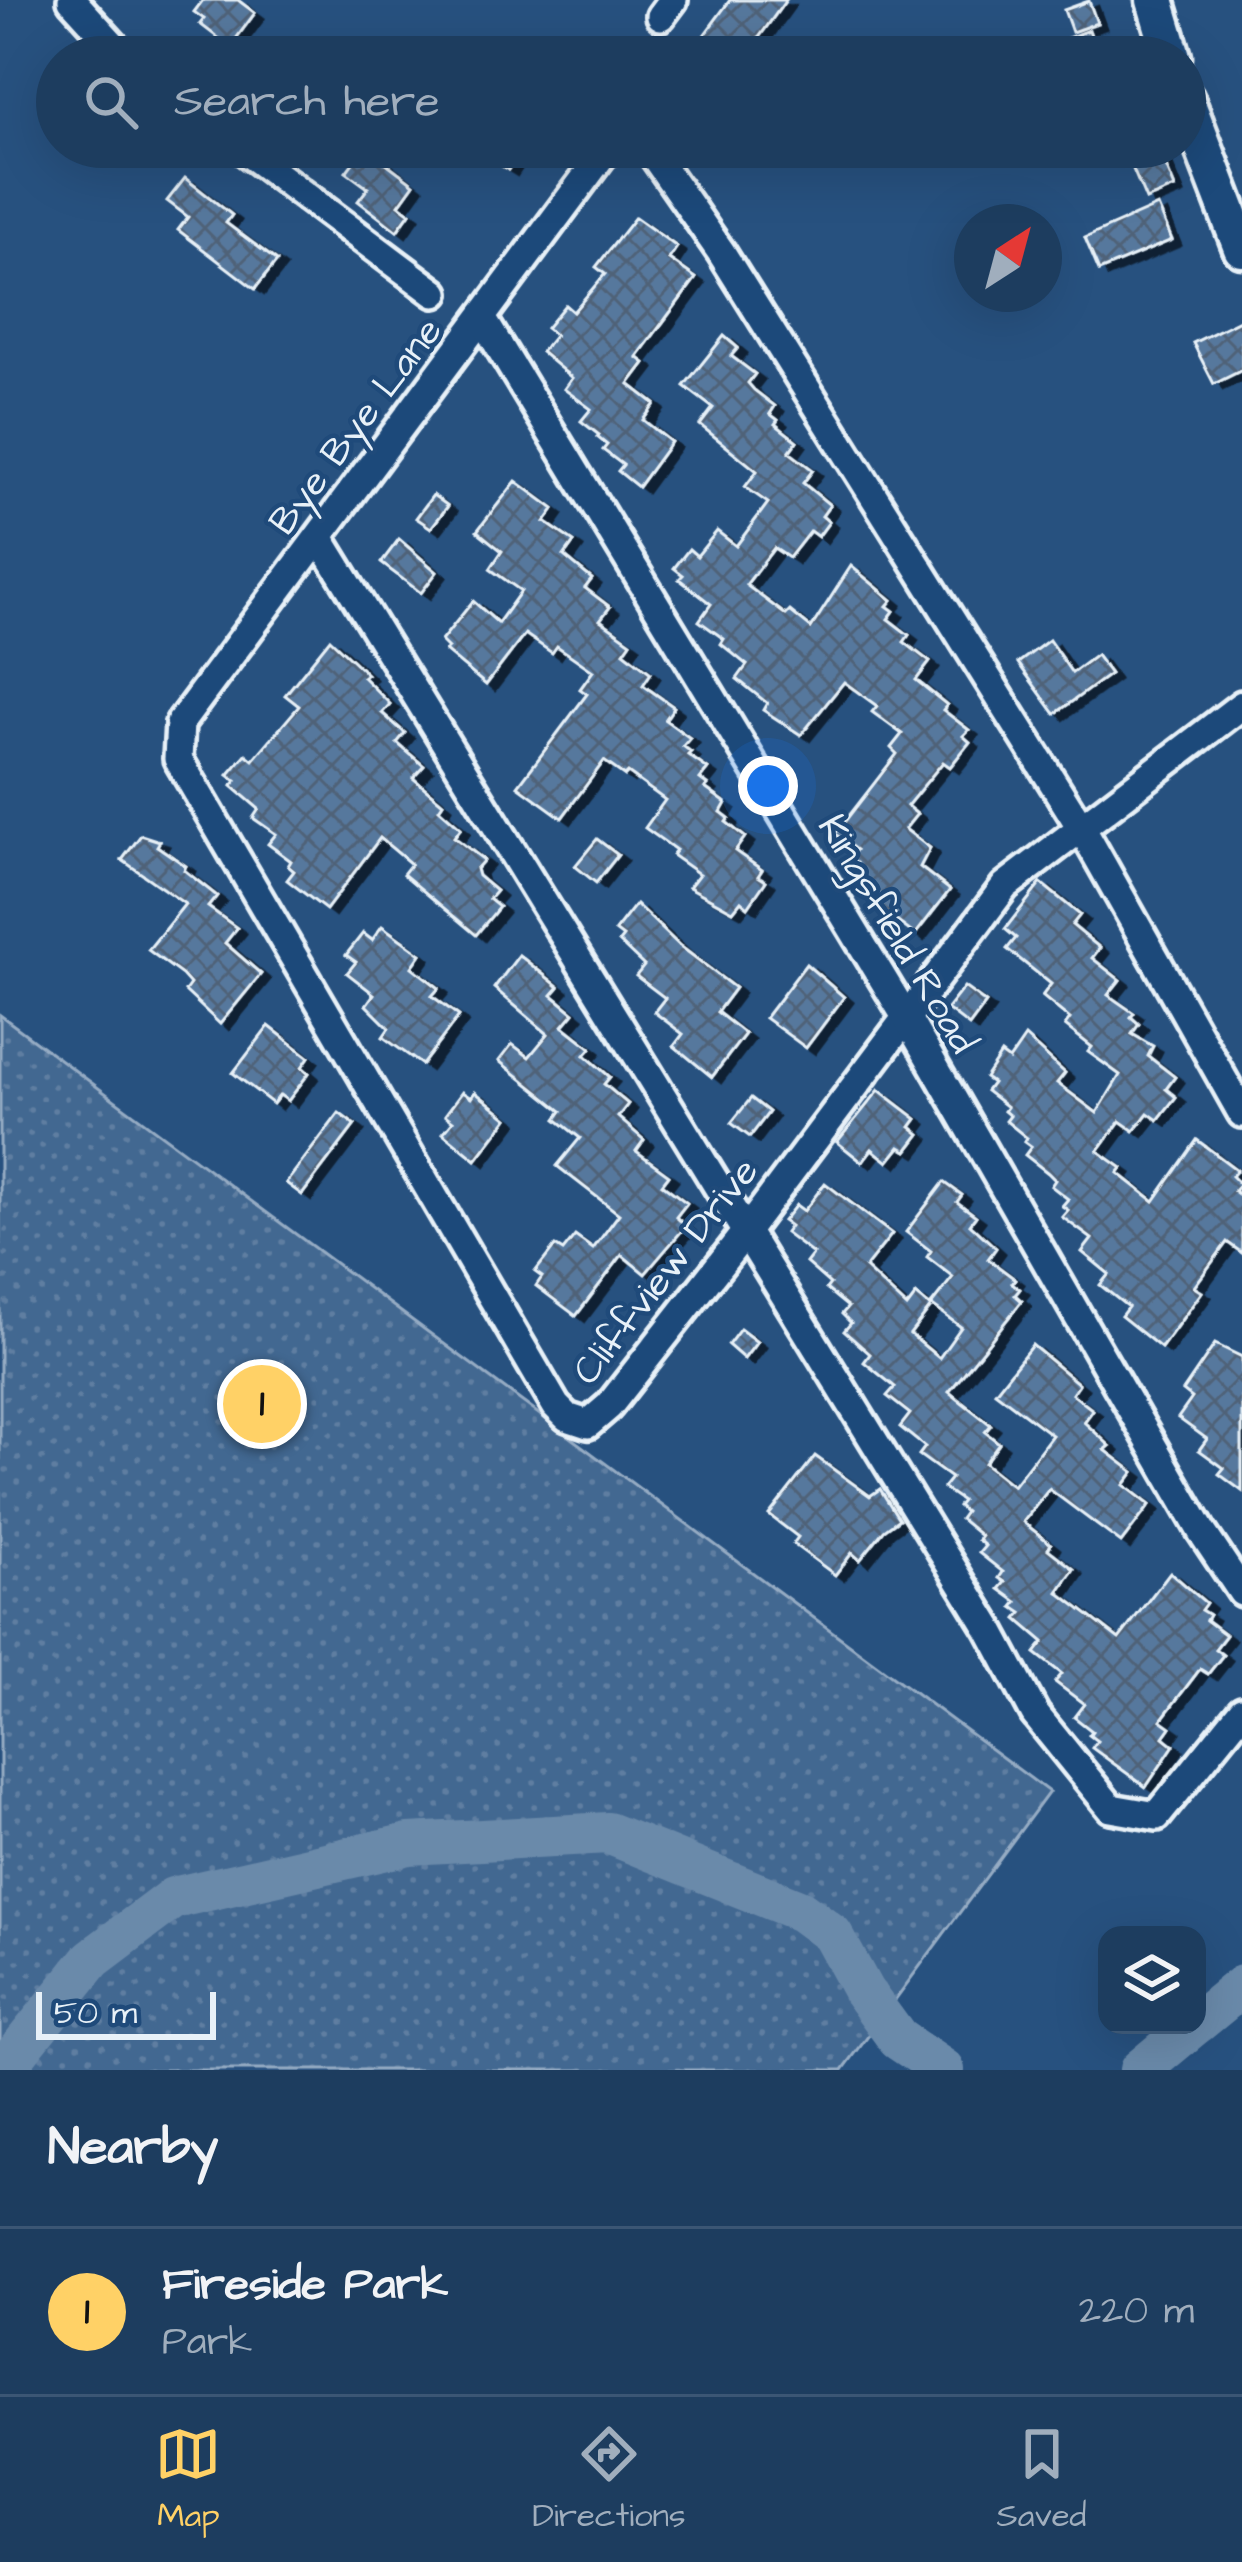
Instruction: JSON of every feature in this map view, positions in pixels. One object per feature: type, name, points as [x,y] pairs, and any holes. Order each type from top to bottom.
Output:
[{"type":"main road","points":[[1155,0],[1166,36]]},
{"type":"main road","points":[[1206,155],[1242,248]]},
{"type":"street","points":[[72,0],[105,36]]},
{"type":"street","points":[[268,168],[435,293]]},
{"type":"street","name":"Bye Bye Lane","points":[[178,759],[180,723],[593,168]]},
{"type":"street","points":[[663,168],[722,252],[1082,829],[1242,1113]]},
{"type":"street","name":"Kingsfield Road","points":[[482,318],[905,1018],[1202,1532],[1242,1592]]},
{"type":"street","points":[[319,537],[976,1608],[1035,1714],[1111,1808],[1157,1816],[1242,1711]]},
{"type":"street","name":"Cliffview Drive","points":[[178,759],[556,1406],[567,1417],[588,1424],[599,1417],[744,1234],[1005,886],[1242,705]]},
{"type":"shaded area","points":[[0,1015],[1049,1792],[843,2070],[0,2070]]},
{"type":"building","points":[[203,0],[238,0],[255,13],[238,36],[216,36],[194,12]]},
{"type":"building","points":[[730,0],[786,0],[760,36],[703,36]]},
{"type":"building","points":[[1089,1],[1097,23],[1072,32],[1064,10]]},
{"type":"building","points":[[349,168],[393,168],[414,184],[399,205],[410,213],[397,231],[358,201],[368,188],[346,172]]},
{"type":"building","points":[[1132,168],[1167,168],[1175,188],[1146,200]]},
{"type":"building","points":[[185,178],[232,215],[226,223],[277,261],[255,289],[178,230],[188,217],[167,201]]},
{"type":"building","points":[[1158,206],[1172,240],[1099,271],[1085,238]]},
{"type":"building","points":[[635,217],[677,247],[669,259],[696,278],[637,357],[645,363],[629,384],[655,404],[643,420],[671,442],[638,487],[618,471],[623,465],[603,450],[607,445],[581,421],[591,409],[564,389],[572,378],[541,352],[555,335],[546,328],[565,305],[573,312],[605,274],[596,267]]},
{"type":"building","points":[[1242,319],[1242,370],[1214,384],[1193,343]]},
{"type":"building","points":[[724,336],[738,348],[731,356],[755,374],[748,383],[775,406],[770,414],[778,420],[775,424],[797,441],[789,452],[813,470],[803,483],[830,505],[822,516],[829,522],[818,537],[810,531],[789,558],[774,548],[746,585],[811,628],[851,566],[892,600],[887,606],[894,611],[888,619],[909,635],[904,642],[930,662],[916,680],[969,730],[963,736],[970,742],[950,767],[943,762],[907,806],[917,814],[905,829],[930,848],[920,867],[950,890],[915,935],[874,904],[881,895],[851,871],[857,863],[850,857],[856,850],[835,834],[897,754],[891,748],[902,734],[872,712],[877,706],[844,682],[801,735],[763,710],[767,703],[737,679],[747,665],[721,644],[724,639],[699,621],[711,604],[679,579],[683,575],[674,568],[689,549],[697,556],[717,531],[736,546],[768,503],[745,487],[757,471],[700,425],[713,408],[684,386]]},
{"type":"building","points":[[516,481],[554,509],[545,522],[574,542],[564,556],[592,579],[585,588],[610,607],[600,620],[631,642],[624,652],[651,673],[643,685],[674,707],[665,720],[690,738],[683,746],[691,752],[688,755],[708,769],[700,779],[726,803],[721,812],[729,818],[726,822],[745,837],[735,851],[762,870],[758,876],[766,881],[748,907],[741,901],[733,911],[689,887],[699,874],[645,828],[665,800],[628,773],[625,776],[604,761],[562,818],[518,786],[587,694],[580,689],[593,671],[557,646],[552,653],[525,634],[486,685],[445,651],[448,648],[441,641],[473,601],[498,623],[521,591],[490,569],[502,551],[477,531]]},
{"type":"building","points":[[433,495],[448,506],[431,528],[416,518]]},
{"type":"building","points":[[399,539],[437,572],[421,593],[381,563]]},
{"type":"building","points":[[330,639],[390,704],[382,713],[405,733],[397,743],[424,766],[413,778],[443,803],[439,809],[461,828],[454,837],[484,860],[476,869],[478,876],[496,891],[489,899],[499,907],[476,935],[403,874],[411,864],[380,838],[326,910],[287,880],[294,871],[288,866],[291,861],[268,844],[276,834],[253,818],[259,809],[232,786],[236,781],[228,775],[246,754],[253,760],[299,706],[285,695]]},
{"type":"building","points":[[1049,640],[1072,673],[1096,655],[1110,674],[1055,714],[1018,663]]},
{"type":"building","points":[[141,835],[160,841],[157,846],[217,896],[208,907],[237,928],[225,943],[261,974],[220,1024],[185,991],[190,984],[182,975],[148,950],[185,904],[122,860]]},
{"type":"building","points":[[597,839],[618,855],[596,883],[575,866]]},
{"type":"building","points":[[1041,883],[1080,915],[1072,925],[1100,948],[1092,958],[1120,980],[1108,995],[1134,1013],[1131,1017],[1139,1024],[1132,1034],[1153,1046],[1148,1056],[1175,1077],[1166,1089],[1176,1097],[1158,1120],[1148,1113],[1134,1131],[1120,1121],[1098,1151],[1154,1201],[1197,1140],[1237,1170],[1232,1176],[1240,1184],[1234,1191],[1242,1197],[1242,1253],[1227,1242],[1194,1287],[1202,1292],[1161,1348],[1121,1316],[1128,1307],[1100,1285],[1109,1274],[1082,1252],[1092,1239],[1062,1217],[1068,1199],[1051,1186],[1055,1180],[1025,1155],[1031,1147],[1024,1142],[1027,1138],[1006,1121],[1010,1116],[1004,1111],[1007,1107],[986,1091],[992,1083],[985,1078],[1001,1054],[1009,1060],[1025,1037],[1065,1073],[1057,1083],[1097,1113],[1120,1075],[1088,1052],[1092,1047],[1065,1026],[1070,1019],[1042,996],[1051,984],[1007,949],[1016,938],[1005,929]]},
{"type":"building","points":[[636,904],[735,988],[717,1012],[745,1034],[712,1077],[674,1046],[683,1034],[654,1012],[665,998],[636,976],[644,966],[619,942],[623,937],[615,931]]},
{"type":"building","points":[[382,926],[421,954],[412,967],[439,988],[432,996],[459,1016],[422,1065],[383,1037],[389,1028],[366,1005],[374,994],[347,973],[356,962],[346,955],[363,933],[372,940]]},
{"type":"building","points":[[519,955],[559,987],[552,995],[574,1013],[563,1026],[591,1048],[585,1055],[610,1077],[604,1084],[628,1104],[618,1117],[644,1140],[636,1151],[669,1175],[662,1184],[687,1203],[676,1217],[686,1226],[645,1274],[622,1255],[576,1316],[536,1286],[542,1277],[535,1272],[555,1246],[563,1251],[575,1236],[593,1249],[619,1214],[557,1166],[580,1138],[556,1119],[562,1111],[499,1061],[512,1044],[529,1057],[548,1034],[494,988]]},
{"type":"building","points":[[806,964],[844,997],[806,1048],[765,1018]]},
{"type":"building","points":[[964,987],[986,1003],[969,1026],[947,1009]]},
{"type":"building","points":[[269,1026],[309,1057],[302,1067],[309,1073],[288,1101],[280,1095],[273,1104],[233,1073]]},
{"type":"building","points":[[879,1090],[917,1119],[911,1127],[920,1134],[907,1151],[900,1147],[888,1162],[872,1149],[862,1162],[837,1142]]},
{"type":"building","points":[[462,1092],[471,1098],[475,1092],[508,1118],[476,1160],[443,1133],[453,1121],[445,1115]]},
{"type":"building","points":[[751,1098],[769,1112],[750,1137],[731,1123]]},
{"type":"building","points":[[339,1113],[355,1125],[302,1195],[286,1183]]},
{"type":"building","points":[[944,1182],[962,1195],[957,1202],[976,1216],[970,1224],[996,1248],[988,1259],[1015,1279],[1012,1283],[1020,1289],[1015,1295],[1022,1301],[949,1392],[991,1425],[985,1432],[999,1443],[984,1463],[1013,1486],[1052,1435],[995,1392],[1032,1345],[1079,1384],[1072,1394],[1093,1410],[1084,1422],[1110,1446],[1105,1450],[1134,1472],[1124,1485],[1150,1505],[1121,1543],[1049,1489],[1023,1522],[1074,1569],[1058,1592],[1119,1639],[1170,1572],[1206,1603],[1201,1610],[1209,1615],[1206,1620],[1226,1635],[1215,1649],[1223,1655],[1208,1674],[1200,1669],[1161,1720],[1171,1727],[1164,1737],[1174,1745],[1146,1787],[1092,1748],[1097,1741],[1089,1735],[1092,1731],[1074,1717],[1084,1704],[1055,1682],[1062,1674],[1035,1653],[1044,1642],[1017,1619],[1022,1613],[1013,1607],[1017,1602],[999,1589],[1005,1582],[999,1578],[1003,1572],[979,1553],[985,1546],[978,1540],[981,1536],[960,1519],[965,1512],[958,1506],[962,1501],[943,1488],[951,1478],[919,1455],[925,1447],[900,1427],[910,1414],[887,1396],[895,1387],[864,1362],[870,1354],[844,1331],[851,1323],[842,1314],[848,1307],[806,1263],[813,1254],[785,1233],[790,1226],[783,1221],[796,1205],[804,1211],[825,1183],[892,1234],[865,1268],[907,1307],[916,1295],[931,1307],[910,1334],[939,1358],[961,1327],[931,1305],[953,1277],[906,1232]]},
{"type":"building","points":[[740,1329],[757,1342],[744,1359],[728,1345]]},
{"type":"building","points":[[1215,1344],[1242,1357],[1242,1491],[1219,1474],[1224,1468],[1199,1450],[1207,1439],[1178,1418],[1192,1398],[1183,1391]]},
{"type":"building","points":[[815,1456],[870,1496],[880,1489],[899,1519],[860,1560],[852,1553],[835,1575],[793,1544],[798,1537],[769,1515]]},
{"type":"waterway","points":[[3,2070],[92,1959],[173,1898],[409,1844],[608,1833],[801,1911],[832,1934],[863,1991],[898,2039],[944,2070]]},
{"type":"waterway","points":[[1206,2016],[1242,1986]]},
{"type":"waterway","points":[[1140,2070],[1183,2034]]},
{"type":"place","name":"Fireside Park","points":[[262,1404]]}]
